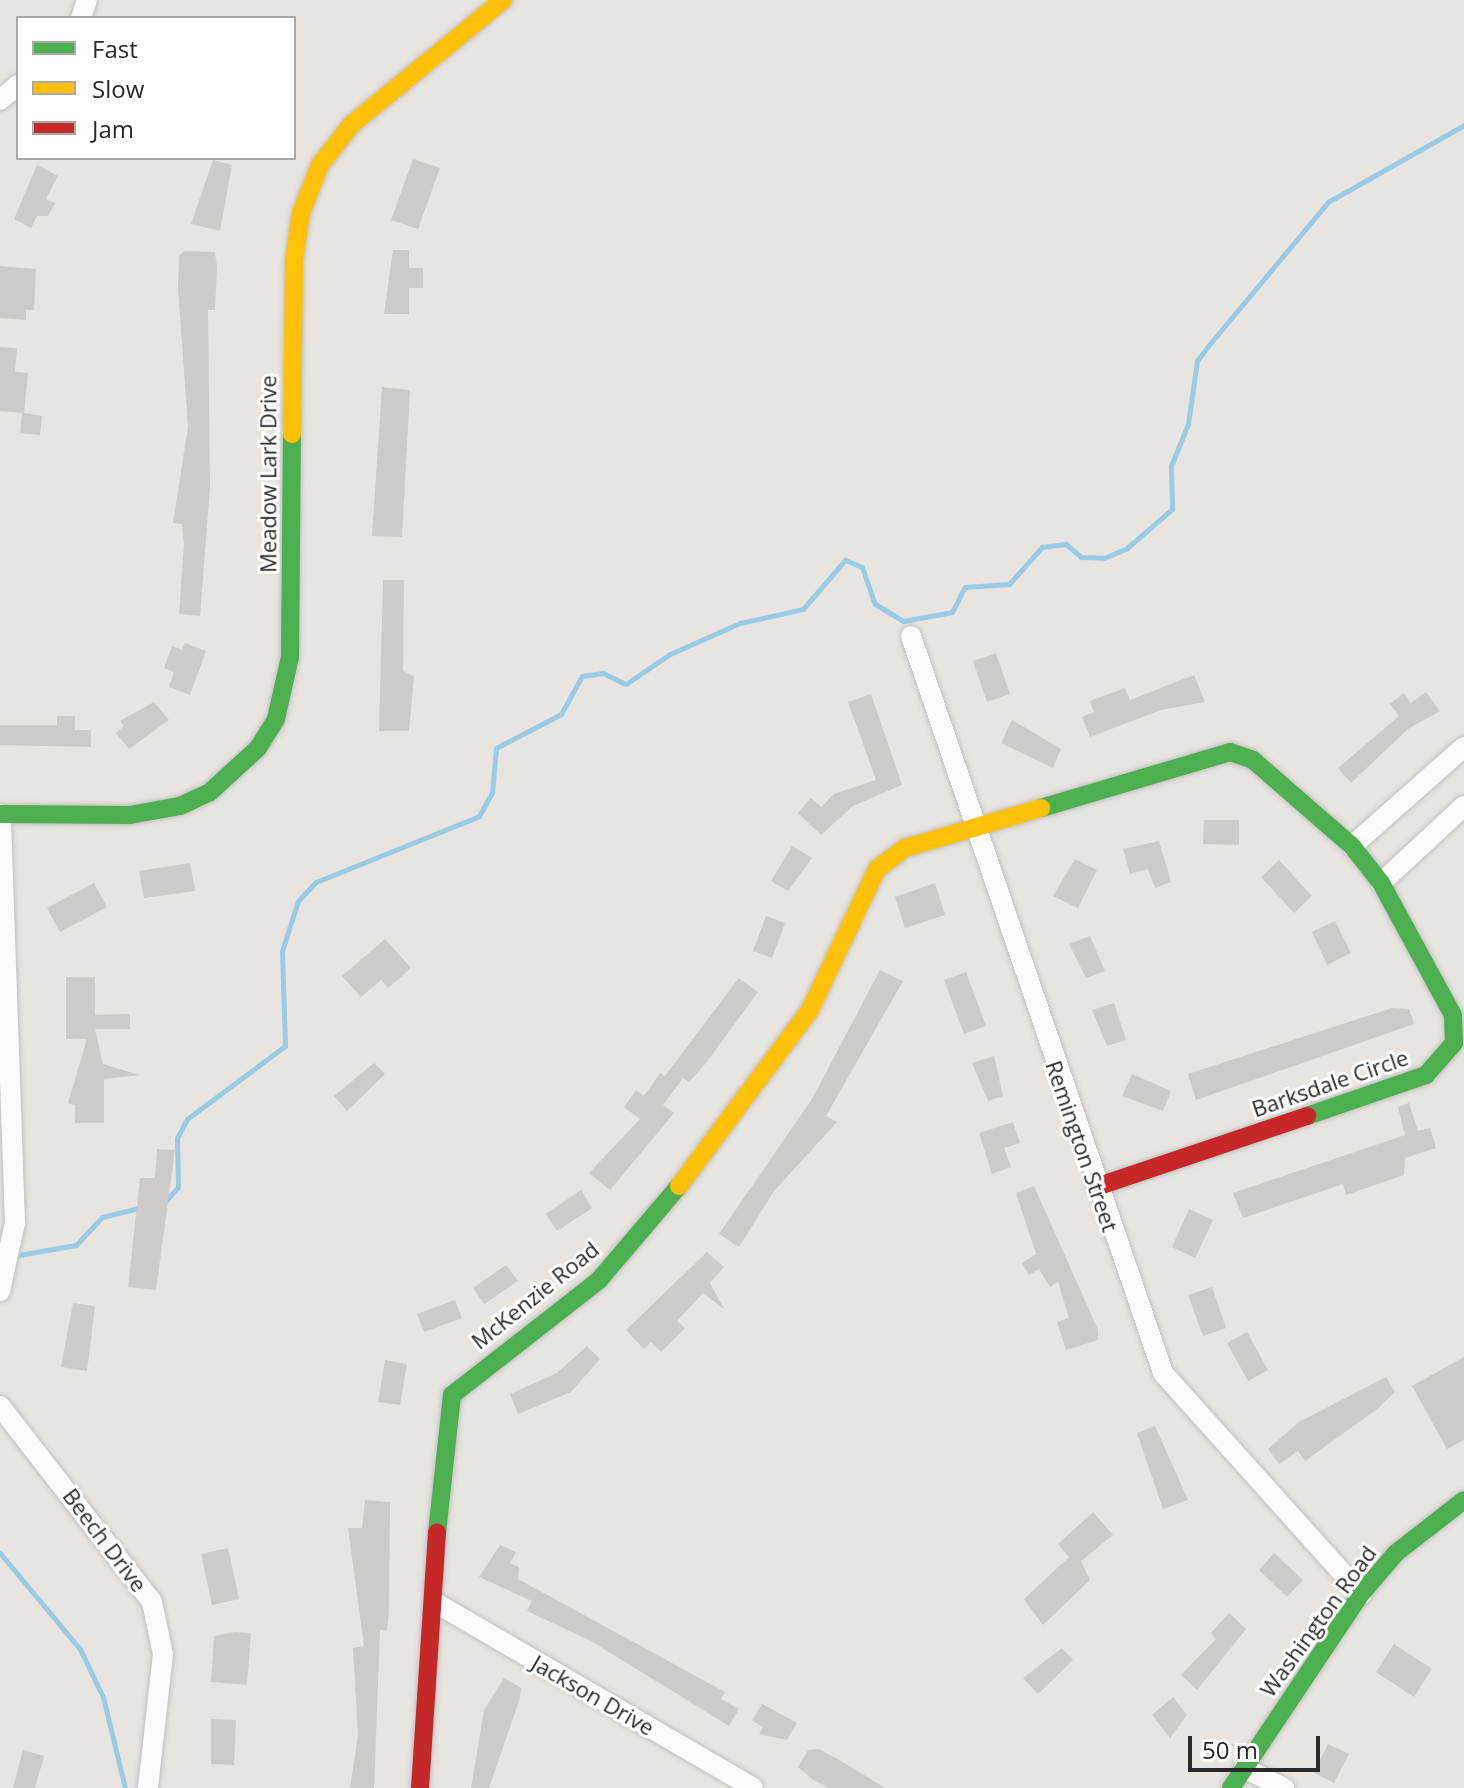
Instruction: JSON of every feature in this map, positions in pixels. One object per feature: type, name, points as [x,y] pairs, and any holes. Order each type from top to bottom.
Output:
[{"type":"street","name":"Meadow Lark Drive","points":[[0,814],[130,815],[180,806],[210,792],[258,748],[276,719],[290,657],[294,261],[301,213],[320,165],[351,125],[503,0]]},
{"type":"street","points":[[0,100],[16,87]]},
{"type":"street","name":"Remington Street","points":[[911,636],[1096,1187],[1163,1373],[1361,1594]]},
{"type":"street","points":[[1352,846],[1464,747]]},
{"type":"street","name":"Barksdale Circle","points":[[976,830],[1230,752],[1253,760],[1352,846],[1381,883],[1453,1015],[1454,1043],[1442,1064],[1096,1187]]},
{"type":"street","points":[[1381,883],[1464,806]]},
{"type":"street","points":[[0,814],[15,1223],[0,1291]]},
{"type":"street","name":"McKenzie Road","points":[[420,1788],[444,1419],[452,1395],[599,1280],[646,1231],[810,1010],[877,869],[905,848],[976,830]]},
{"type":"street","name":"Beech Drive","points":[[0,1406],[152,1602],[163,1654],[148,1788]]},
{"type":"street","name":"Washington Road","points":[[1231,1788],[1361,1594],[1396,1553],[1464,1500]]},
{"type":"street","name":"Jackson Drive","points":[[434,1602],[753,1788]]},
{"type":"street","points":[[1244,1768],[1284,1788]]},
{"type":"building","points":[[413,159],[440,168],[418,229],[391,220]]},
{"type":"building","points":[[213,160],[232,165],[220,231],[191,224]]},
{"type":"building","points":[[37,165],[58,176],[46,199],[55,203],[48,216],[37,216],[31,228],[14,219]]},
{"type":"building","points":[[393,250],[409,250],[409,268],[423,268],[423,288],[409,288],[409,314],[384,314]]},
{"type":"building","points":[[185,251],[215,252],[217,267],[215,310],[208,310],[210,487],[200,616],[179,614],[184,545],[182,524],[173,523],[188,427],[178,288],[179,255]]},
{"type":"building","points":[[0,266],[36,269],[34,310],[26,310],[26,320],[0,318]]},
{"type":"building","points":[[0,347],[17,348],[15,372],[28,373],[24,413],[42,416],[40,435],[20,433],[22,413],[0,411]]},
{"type":"building","points":[[382,387],[410,390],[402,537],[372,536]]},
{"type":"building","points":[[383,580],[404,580],[403,671],[414,676],[409,731],[379,731]]},
{"type":"building","points":[[185,643],[206,651],[190,695],[169,687],[174,672],[164,668],[172,646],[182,650]]},
{"type":"building","points":[[996,653],[1010,694],[987,702],[973,661]]},
{"type":"building","points":[[1194,675],[1205,702],[1161,710],[1090,737],[1082,717],[1094,712],[1090,701],[1125,688],[1130,700]]},
{"type":"building","points":[[1426,692],[1440,711],[1408,729],[1351,783],[1338,768],[1399,716],[1390,704],[1404,693],[1411,703]]},
{"type":"building","points":[[871,694],[902,785],[853,806],[821,835],[798,813],[811,798],[821,807],[834,794],[876,780],[848,702]]},
{"type":"building","points":[[154,702],[169,720],[129,749],[116,733],[124,726],[120,721]]},
{"type":"building","points":[[57,716],[75,716],[75,730],[91,730],[91,747],[0,745],[0,725],[57,725]]},
{"type":"building","points":[[1012,720],[1061,749],[1053,768],[1001,743]]},
{"type":"building","points":[[1204,820],[1239,820],[1239,845],[1203,844]]},
{"type":"building","points":[[1159,841],[1171,882],[1155,888],[1148,869],[1130,874],[1123,849]]},
{"type":"building","points":[[792,846],[812,858],[788,891],[771,881]]},
{"type":"building","points":[[1075,859],[1097,870],[1078,908],[1053,896]]},
{"type":"building","points":[[1279,860],[1312,896],[1294,913],[1261,877]]},
{"type":"building","points":[[190,863],[195,891],[144,898],[139,871]]},
{"type":"building","points":[[94,883],[107,907],[60,932],[47,908]]},
{"type":"building","points":[[935,883],[945,915],[905,928],[895,897]]},
{"type":"building","points":[[766,916],[785,923],[772,958],[753,951]]},
{"type":"building","points":[[1335,921],[1351,953],[1327,965],[1312,932]]},
{"type":"building","points":[[1090,936],[1105,971],[1086,978],[1069,944]]},
{"type":"building","points":[[385,939],[411,968],[388,988],[381,980],[361,997],[342,976]]},
{"type":"building","points":[[880,970],[903,981],[826,1116],[837,1122],[774,1191],[739,1247],[719,1234],[812,1099]]},
{"type":"building","points":[[966,972],[986,1026],[964,1034],[944,980]]},
{"type":"building","points":[[66,977],[95,977],[95,1015],[130,1014],[130,1029],[95,1029],[103,1064],[139,1075],[104,1079],[104,1123],[75,1123],[75,1105],[68,1103],[87,1039],[66,1039]]},
{"type":"building","points":[[739,978],[758,992],[706,1063],[689,1082],[683,1078],[663,1105],[674,1113],[610,1190],[589,1173],[640,1119],[624,1107],[636,1090],[644,1096],[660,1073],[665,1076]]},
{"type":"building","points":[[1114,1003],[1126,1040],[1107,1046],[1092,1010]]},
{"type":"building","points":[[1392,1008],[1409,1009],[1414,1024],[1196,1100],[1188,1074]]},
{"type":"building","points":[[994,1056],[1003,1096],[988,1101],[972,1063]]},
{"type":"building","points":[[374,1063],[385,1074],[347,1111],[334,1096]]},
{"type":"building","points":[[1132,1074],[1171,1091],[1163,1111],[1122,1096]]},
{"type":"building","points":[[1409,1103],[1418,1131],[1430,1128],[1436,1148],[1405,1158],[1404,1175],[1346,1195],[1343,1184],[1243,1218],[1233,1193],[1405,1135],[1398,1107]]},
{"type":"building","points":[[1013,1122],[1020,1143],[1004,1148],[1011,1167],[992,1174],[979,1133]]},
{"type":"building","points":[[157,1149],[175,1150],[156,1290],[128,1287],[140,1178],[155,1178]]},
{"type":"building","points":[[1034,1186],[1098,1330],[1098,1340],[1066,1350],[1057,1322],[1069,1318],[1058,1282],[1050,1287],[1039,1269],[1029,1275],[1022,1263],[1036,1254],[1016,1193]]},
{"type":"building","points":[[581,1190],[592,1208],[557,1231],[546,1214]]},
{"type":"building","points":[[1189,1209],[1213,1220],[1195,1258],[1172,1247]]},
{"type":"building","points":[[707,1252],[724,1267],[710,1283],[724,1309],[703,1293],[677,1321],[685,1328],[661,1352],[651,1342],[644,1349],[626,1330]]},
{"type":"building","points":[[506,1265],[518,1281],[484,1304],[473,1288]]},
{"type":"building","points":[[1212,1287],[1226,1328],[1203,1336],[1188,1295]]},
{"type":"building","points":[[455,1300],[462,1318],[424,1332],[417,1314]]},
{"type":"building","points":[[73,1303],[95,1306],[87,1371],[61,1367]]},
{"type":"building","points":[[1247,1332],[1268,1370],[1248,1381],[1227,1343]]},
{"type":"building","points":[[587,1346],[600,1359],[571,1392],[518,1414],[510,1394],[557,1373]]},
{"type":"building","points":[[1464,1357],[1464,1440],[1447,1449],[1412,1386]]},
{"type":"building","points":[[385,1360],[407,1364],[400,1405],[378,1402]]},
{"type":"building","points":[[1386,1377],[1395,1392],[1377,1409],[1305,1461],[1298,1451],[1279,1464],[1268,1449],[1299,1422]]},
{"type":"building","points":[[1155,1426],[1188,1500],[1163,1509],[1137,1433]]},
{"type":"building","points":[[365,1500],[390,1502],[389,1613],[387,1630],[380,1630],[374,1788],[350,1788],[358,1735],[353,1648],[364,1646],[348,1528],[362,1528]]},
{"type":"building","points":[[1093,1512],[1113,1535],[1081,1561],[1090,1580],[1043,1625],[1024,1599],[1069,1557],[1058,1544]]},
{"type":"building","points":[[500,1545],[516,1552],[510,1563],[519,1567],[518,1579],[725,1692],[721,1699],[739,1709],[729,1726],[591,1641],[527,1611],[532,1601],[479,1577]]},
{"type":"building","points":[[228,1548],[239,1599],[212,1605],[201,1554]]},
{"type":"building","points":[[1274,1553],[1303,1580],[1287,1597],[1259,1570]]},
{"type":"building","points":[[1229,1613],[1246,1629],[1197,1690],[1181,1675],[1216,1639],[1211,1633]]},
{"type":"building","points":[[251,1633],[247,1685],[211,1682],[214,1636]]},
{"type":"building","points":[[1394,1644],[1432,1669],[1414,1697],[1376,1672]]},
{"type":"building","points":[[1062,1648],[1073,1660],[1038,1694],[1023,1678]]},
{"type":"building","points":[[504,1678],[521,1688],[520,1698],[489,1788],[471,1788],[484,1710]]},
{"type":"building","points":[[1173,1697],[1187,1715],[1170,1738],[1152,1715]]},
{"type":"building","points":[[762,1704],[797,1723],[787,1740],[759,1734],[763,1727],[752,1720]]},
{"type":"building","points":[[211,1719],[236,1720],[234,1765],[211,1764]]},
{"type":"building","points":[[1328,1744],[1349,1754],[1334,1783],[1314,1773]]},
{"type":"building","points":[[819,1749],[885,1788],[829,1788],[812,1779],[798,1767],[808,1750]]},
{"type":"building","points":[[23,1750],[44,1756],[35,1788],[13,1788]]},
{"type":"waterway","points":[[164,1203],[178,1187],[177,1138],[187,1119],[285,1046],[282,951],[298,901],[316,882],[479,816],[492,793],[496,748],[561,714],[582,676],[603,673],[626,684],[670,654],[740,623],[803,609],[845,560],[862,567],[875,604],[903,621],[952,612],[965,587],[1009,584],[1042,547],[1066,544],[1081,557],[1104,558],[1127,548],[1172,509],[1171,466],[1188,424],[1197,361],[1208,346],[1328,202],[1464,125]]},
{"type":"waterway","points":[[13,1256],[76,1245],[102,1217],[143,1207]]},
{"type":"waterway","points":[[0,1553],[80,1649],[103,1697],[125,1788]]},
{"type":"traffic: fast","points":[[0,814],[130,815],[180,806],[210,792],[258,748],[276,719],[290,657],[292,434]]},
{"type":"traffic: fast","points":[[1041,808],[1230,752],[1253,760],[1352,846],[1381,883],[1453,1015],[1454,1043],[1426,1075],[1307,1116]]},
{"type":"traffic: fast","points":[[437,1533],[452,1395],[599,1280],[679,1186]]},
{"type":"traffic: fast","points":[[1231,1788],[1361,1594],[1396,1553],[1464,1500]]},
{"type":"traffic: slow","points":[[292,434],[294,261],[301,213],[320,165],[351,125],[503,0]]},
{"type":"traffic: slow","points":[[679,1186],[810,1010],[877,869],[905,848],[1041,808]]},
{"type":"traffic: jam","points":[[1096,1187],[1307,1116]]},
{"type":"traffic: jam","points":[[420,1788],[437,1533]]}]
